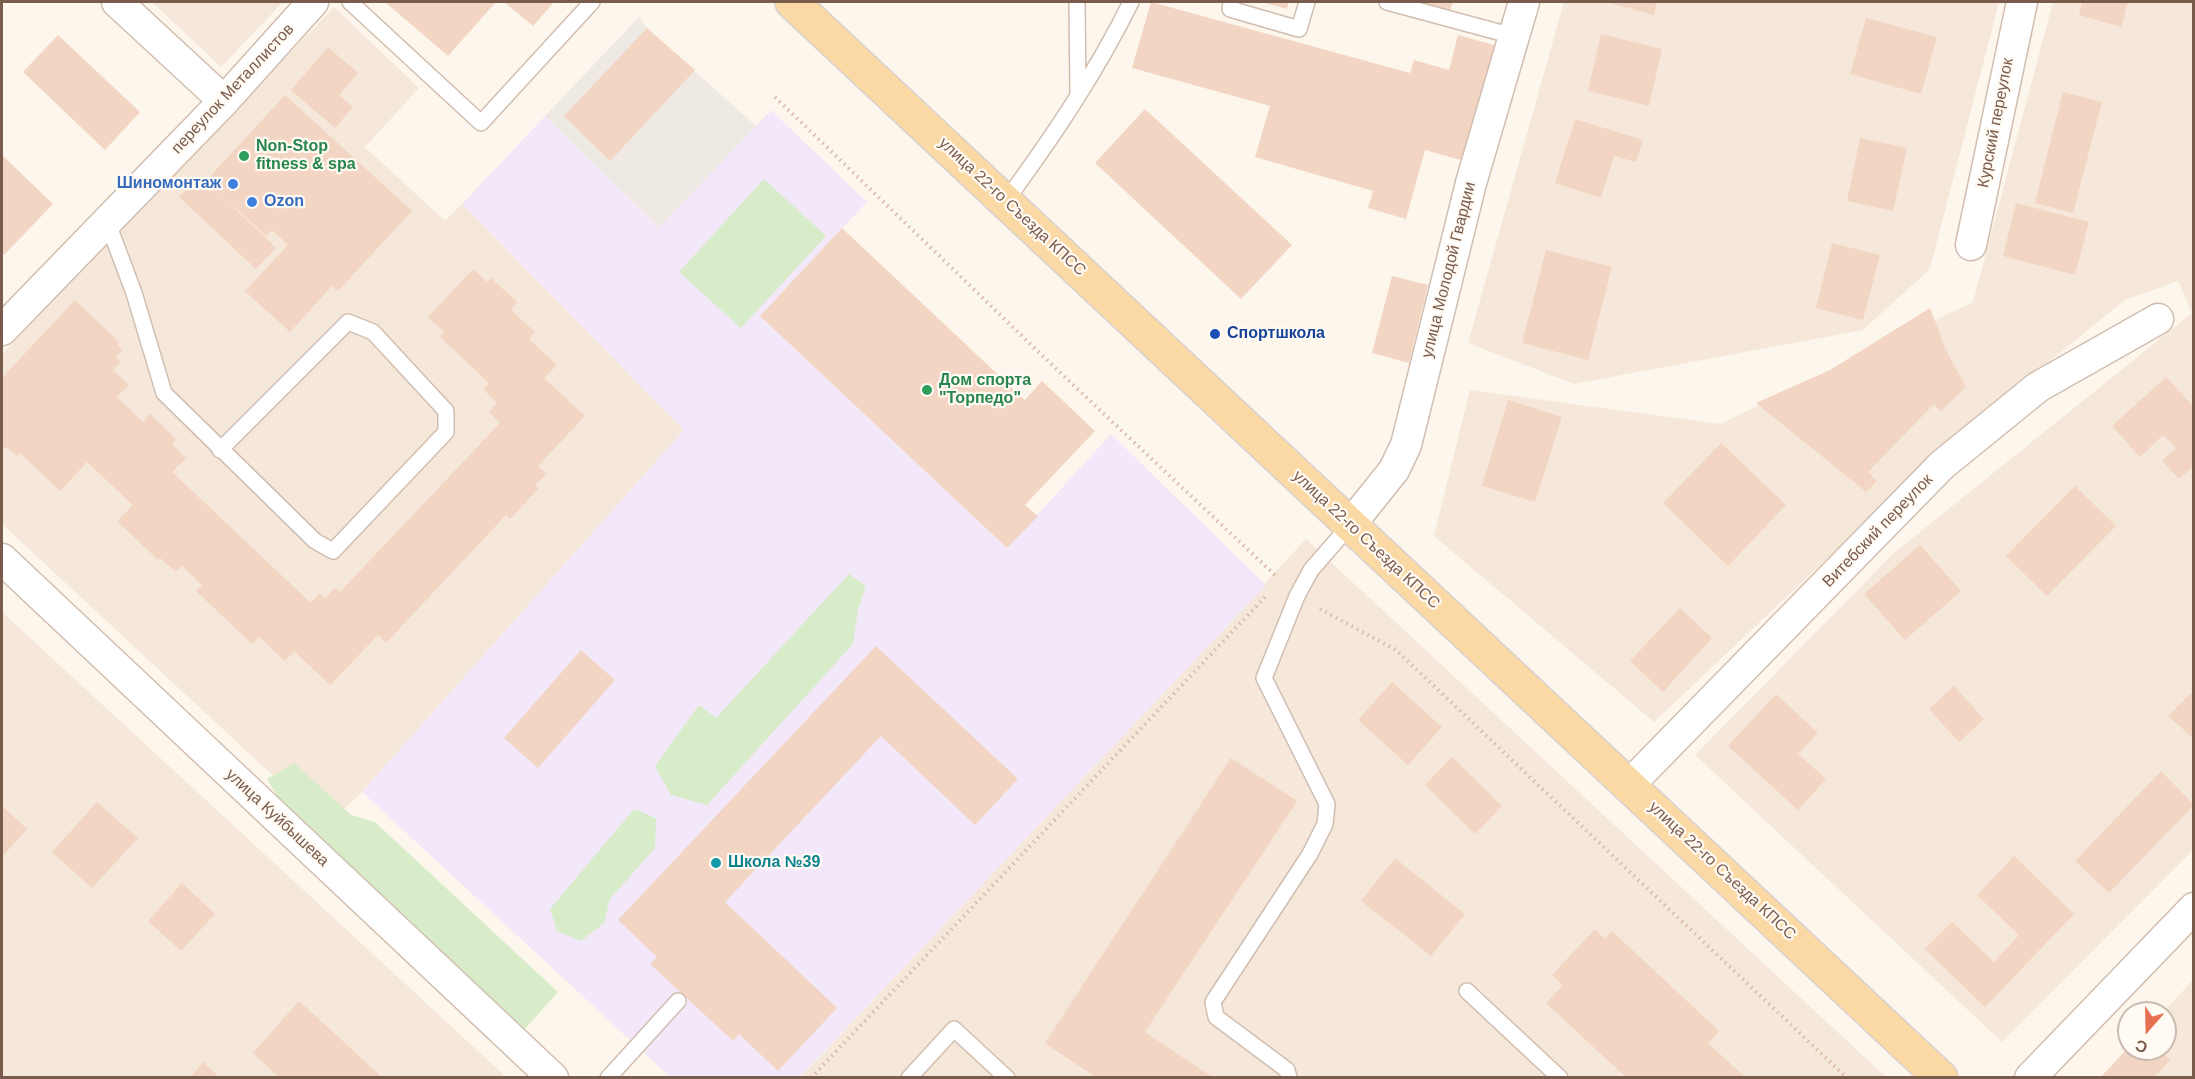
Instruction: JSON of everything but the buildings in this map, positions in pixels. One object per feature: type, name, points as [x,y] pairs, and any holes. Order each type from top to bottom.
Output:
[{"type":"main road","name":"улица 22-го Съезда КПСС","points":[[792,2],[1941,1077]]},
{"type":"street","points":[[117,2],[224,101]]},
{"type":"street","name":"переулок Металлистов","points":[[2,330],[224,101],[313,2]]},
{"type":"street","name":"улица Молодой Гвардии","points":[[1350,525],[1394,470],[1406,445],[1471,183],[1524,2]]},
{"type":"street","name":"Курский переулок","points":[[1971,245],[2022,2]]},
{"type":"street","name":"Витебский переулок","points":[[1630,784],[1942,465],[2038,387],[2158,319]]},
{"type":"street","name":"улица Куйбышева","points":[[2,559],[553,1077]]},
{"type":"street","points":[[2030,1077],[2193,908]]},
{"type":"lane","points":[[350,2],[481,123],[592,2]]},
{"type":"lane","points":[[1077,2],[1078,95]]},
{"type":"lane","points":[[1005,202],[1052,138],[1107,50],[1131,2]]},
{"type":"lane","points":[[1231,2],[1230,9],[1299,29],[1307,2]]},
{"type":"lane","points":[[1387,2],[1513,36]]},
{"type":"lane","points":[[107,221],[134,293],[164,393],[220,450],[315,541],[333,551],[446,432],[446,411],[373,332],[348,322],[220,450]]},
{"type":"lane","points":[[1288,1077],[1287,1070],[1215,1017],[1213,1002],[1310,854],[1325,824],[1327,804],[1264,678],[1306,578],[1350,525]]},
{"type":"lane","points":[[1467,992],[1560,1077]]},
{"type":"lane","points":[[608,1077],[678,1000]]},
{"type":"lane","points":[[909,1077],[954,1029],[1008,1077]]},
{"type":"path","points":[[812,1077],[1273,589]]},
{"type":"shaded area","points":[[152,2],[283,2],[221,67]]},
{"type":"shaded area","points":[[1564,2],[1999,2],[1930,269],[1863,330],[1574,384],[1468,343]]},
{"type":"shaded area","points":[[2053,2],[2193,2],[2193,850],[2002,1042],[1695,755],[1894,553],[2192,313],[2178,281],[2125,300],[1957,436],[1654,722],[1434,536],[1470,390],[1720,424],[1973,302]]},
{"type":"shaded area","points":[[334,7],[419,88],[365,147],[445,221],[462,204],[684,430],[362,792],[327,826],[2,524],[2,354]]},
{"type":"shaded area","points":[[639,17],[647,28],[756,126],[659,228],[545,116]]},
{"type":"shaded area","points":[[771,110],[867,202],[760,316],[1007,548],[1111,434],[1266,585],[800,1077],[670,1077],[362,792],[684,430],[462,204],[545,116],[659,228]]},
{"type":"shaded area","points":[[1306,539],[1886,1077],[800,1078]]},
{"type":"shaded area","points":[[2,612],[503,1074],[504,1077],[2,1077]]},
{"type":"shaded area","points":[[2193,980],[2193,1077],[2100,1078],[2117,1060],[2177,1061],[2177,1001],[2173,1001]]},
{"type":"green space","points":[[764,179],[826,236],[741,328],[679,272]]},
{"type":"green space","points":[[849,574],[866,586],[858,610],[853,644],[707,805],[671,795],[655,766],[699,705],[716,718]]},
{"type":"green space","points":[[294,763],[351,815],[375,822],[558,992],[525,1029],[282,804],[267,779]]},
{"type":"green space","points":[[634,809],[656,818],[655,848],[610,899],[604,923],[581,941],[557,931],[550,909]]},
{"type":"place","name":"Non-Stop fitness & spa","points":[[244,156]]},
{"type":"place","name":"Шиномонтаж","points":[[233,184]]},
{"type":"place","name":"Ozon","points":[[252,202]]},
{"type":"place","name":"Спортшкола","points":[[1215,334]]},
{"type":"place","name":"Дом спорта \"Торпедо\"","points":[[927,390]]},
{"type":"place","name":"Школа №39","points":[[716,863]]}]
